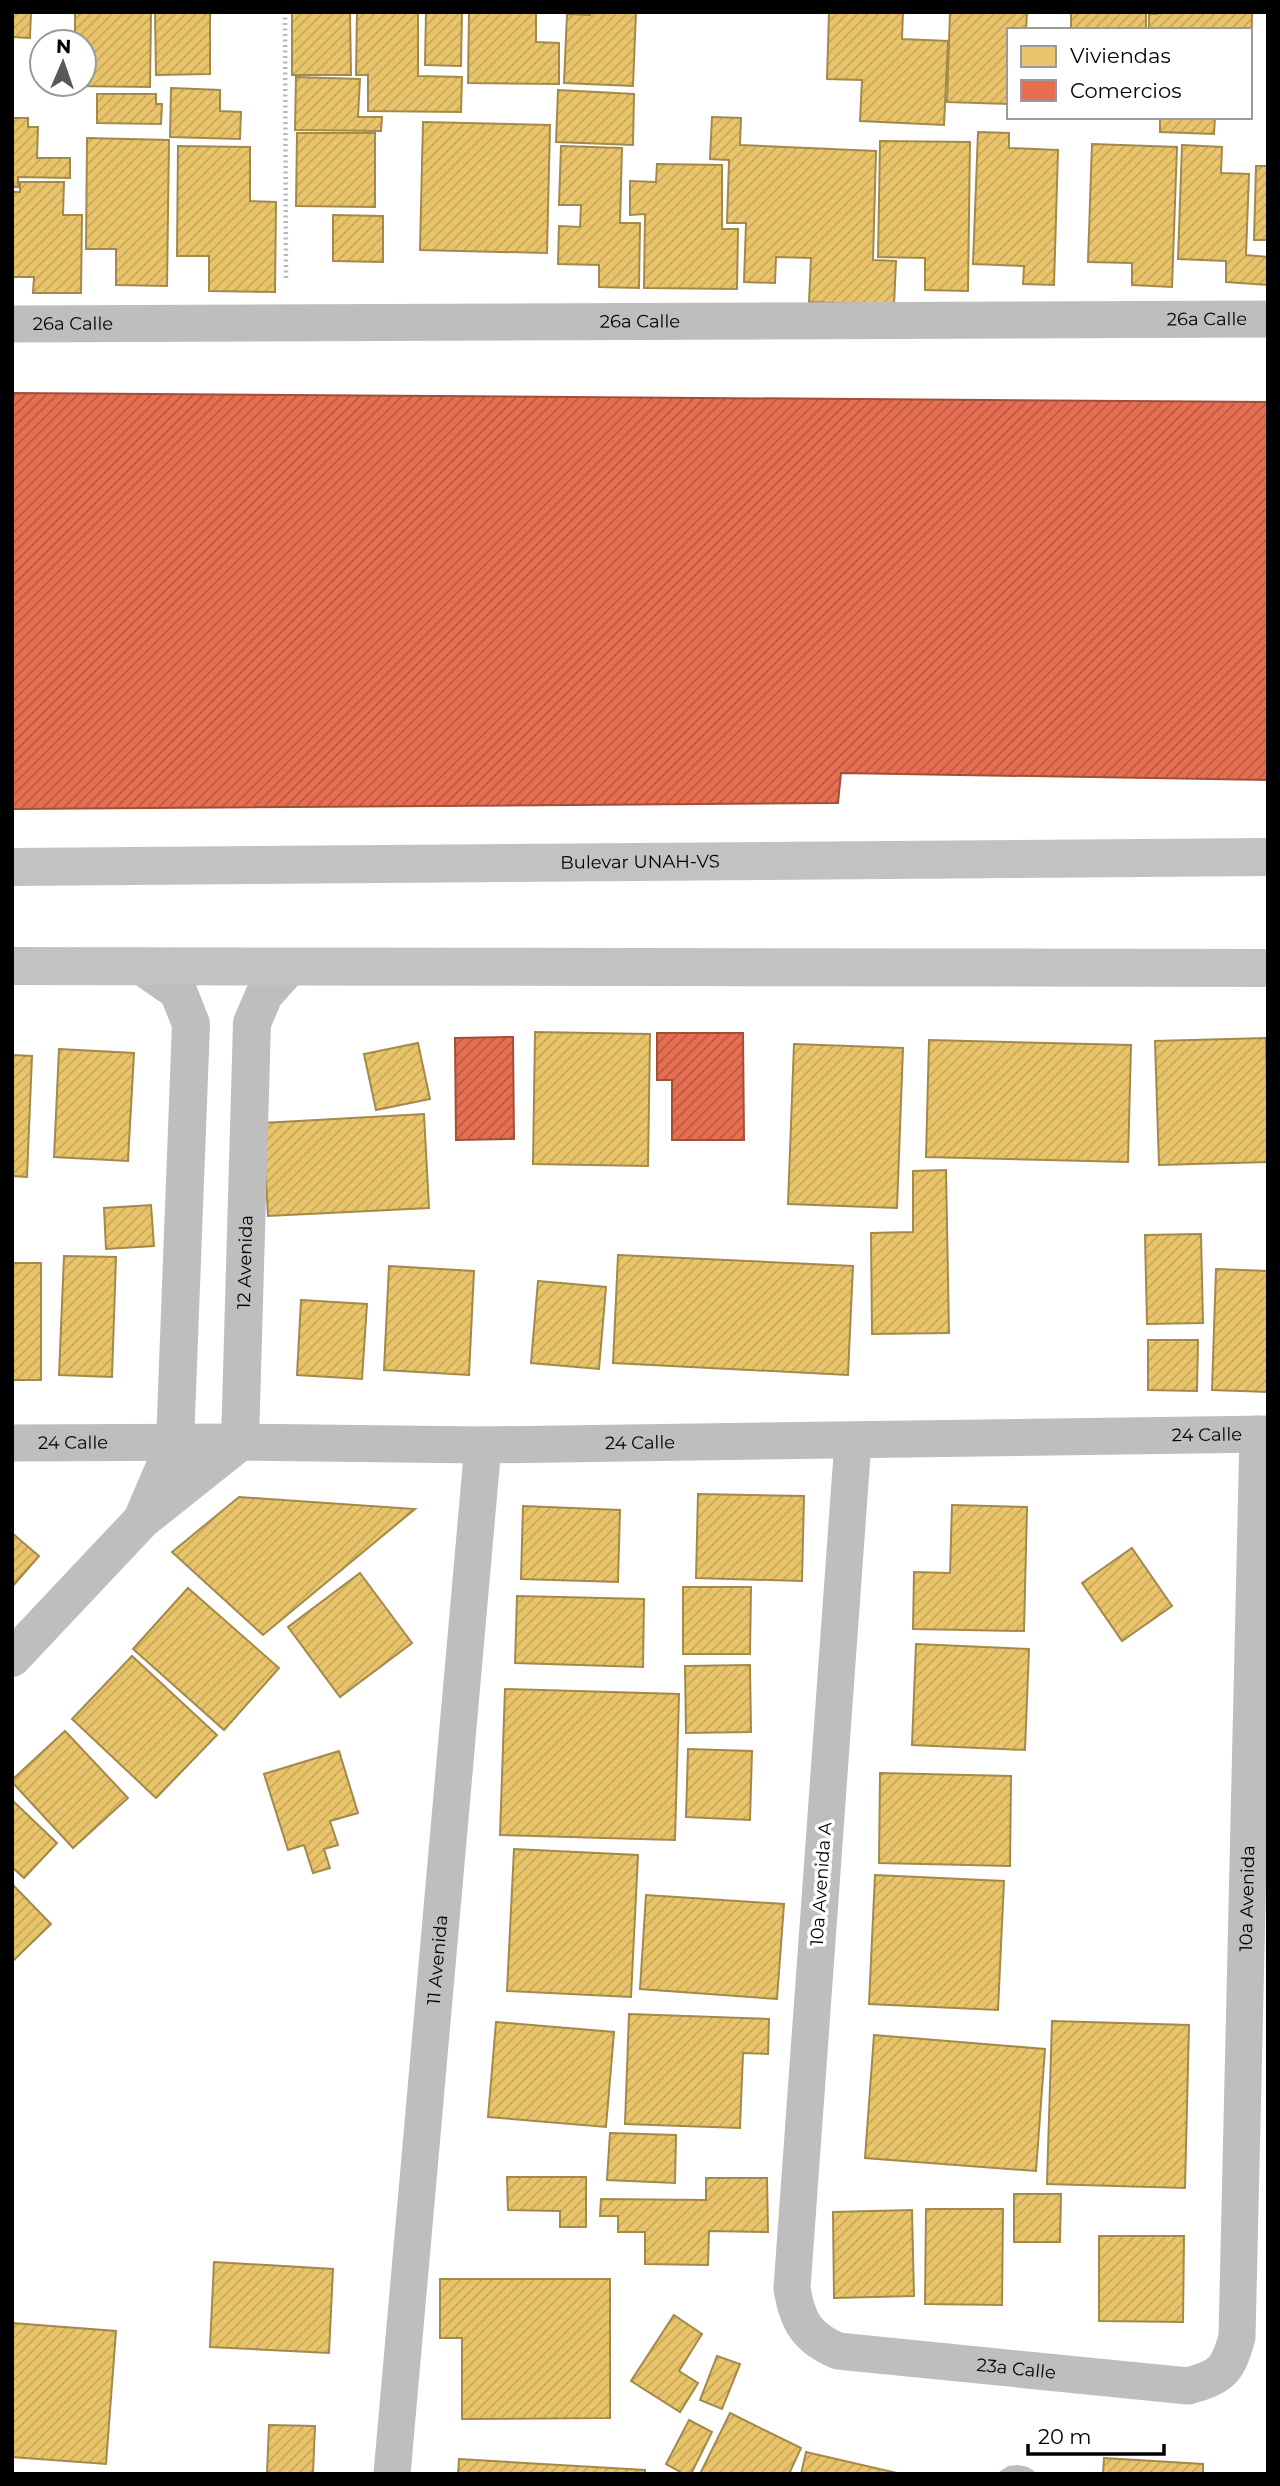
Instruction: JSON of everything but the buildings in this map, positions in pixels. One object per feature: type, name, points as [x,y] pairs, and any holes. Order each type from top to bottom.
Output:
[{"type":"main road","name":"Bulevar UNAH-VS","points":[[12,867],[1268,857]]},
{"type":"main road","points":[[12,966],[1268,968]]},
{"type":"street","name":"26a Calle","points":[[12,324],[1268,319]]},
{"type":"street","points":[[142,1520],[175,1443],[191,1024],[178,991],[143,967]]},
{"type":"street","name":"12 Avenida","points":[[240,1442],[252,1023],[264,995],[288,968]]},
{"type":"street","name":"24 Calle","points":[[12,1443],[483,1445],[1263,1434]]},
{"type":"street","name":"10a Avenida","points":[[1230,2361],[1237,2337],[1263,1434]]},
{"type":"street","name":"10a Avenida A","points":[[804,2326],[796,2311],[792,2288],[853,1441]]},
{"type":"street","points":[[12,1658],[142,1520],[240,1442]]},
{"type":"street","name":"11 Avenida","points":[[392,2474],[483,1445]]},
{"type":"street","name":"23a Calle","points":[[804,2326],[820,2343],[838,2351],[1153,2384],[1188,2386],[1211,2380],[1230,2361]]},
{"type":"path","points":[[285,12],[286,324]]},
{"type":"shaded area","points":[[1008,2466],[1028,2467],[1038,2474],[996,2474]]}]
